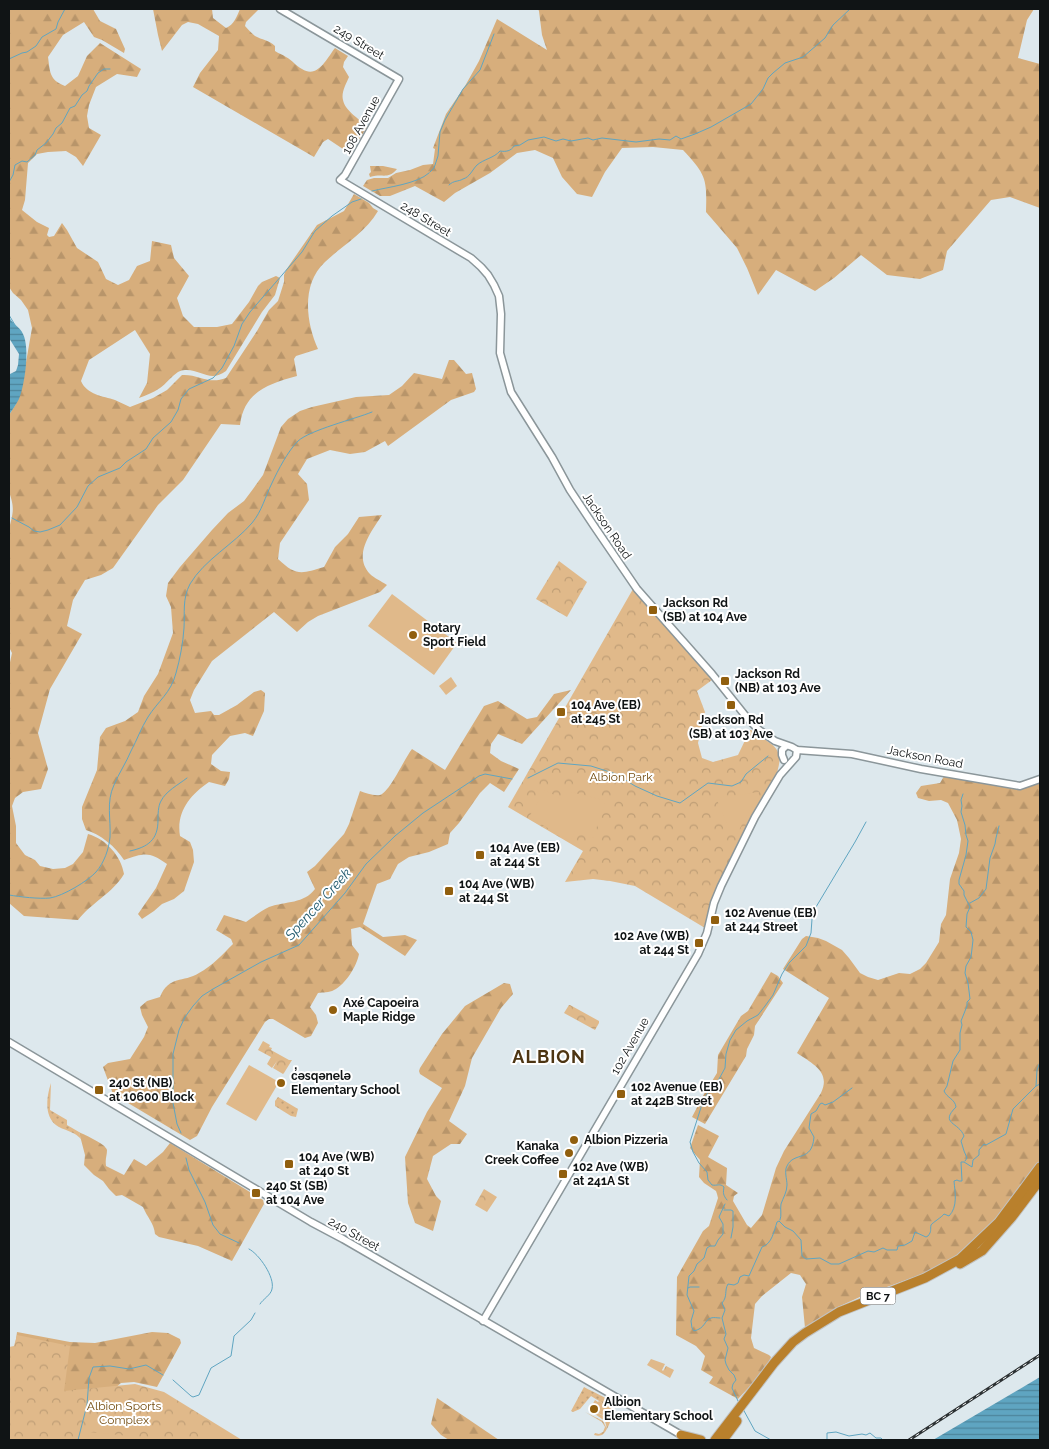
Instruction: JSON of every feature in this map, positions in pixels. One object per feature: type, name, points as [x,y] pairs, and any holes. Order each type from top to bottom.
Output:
[{"type":"highway","name":"BC 7","points":[[722,1438],[774,1363],[793,1342],[839,1312],[925,1278],[960,1258],[999,1222],[1040,1167]]},
{"type":"highway","name":"BC 7","points":[[715,1440],[722,1438],[793,1350],[816,1330],[881,1299],[940,1276],[982,1251],[1012,1218],[1040,1180]]},
{"type":"highway","points":[[684,1438],[703,1440],[722,1438]]},
{"type":"main road","name":"249 Street","points":[[280,9],[399,80]]},
{"type":"main road","name":"108 Avenue","points":[[340,180],[346,175],[399,80]]},
{"type":"main road","name":"248 Street","points":[[340,180],[471,258],[484,270],[494,285]]},
{"type":"main road","name":"Jackson Road","points":[[494,285],[499,296],[501,310],[500,353],[511,392],[552,457],[570,490],[637,589],[712,674],[748,719],[759,730],[784,748]]},
{"type":"main road","points":[[792,747],[792,757],[782,755],[784,748],[792,747]]},
{"type":"main road","name":"Jackson Road","points":[[792,757],[808,751],[852,754],[921,769],[1020,786],[1038,780]]},
{"type":"main road","name":"102 Avenue","points":[[483,1321],[698,954],[707,933],[714,903],[721,886],[755,817],[792,757]]},
{"type":"main road","name":"240 Street","points":[[9,1042],[288,1209],[343,1239],[684,1438],[691,1440]]},
{"type":"green space","points":[[9,9],[93,9],[100,21],[116,29],[125,49],[124,53],[94,37],[84,22],[63,35],[48,57],[51,74],[60,84],[65,86],[78,76],[87,56],[100,43],[141,69],[137,77],[117,74],[96,87],[87,116],[89,128],[101,135],[83,166],[76,157],[66,151],[37,154],[28,163],[25,200],[22,210],[37,222],[49,228],[47,235],[49,237],[54,236],[62,223],[77,248],[98,262],[106,279],[118,285],[129,280],[137,266],[150,261],[152,241],[171,245],[174,258],[189,276],[177,298],[183,316],[194,327],[217,327],[232,324],[262,282],[276,276],[280,278],[275,295],[262,312],[226,371],[210,376],[191,370],[181,371],[157,390],[139,398],[147,383],[150,354],[135,330],[89,360],[81,381],[91,392],[130,407],[167,390],[182,375],[209,380],[226,378],[269,310],[278,301],[286,270],[317,225],[344,211],[354,194],[378,211],[367,226],[325,262],[317,271],[312,281],[309,292],[309,316],[318,349],[296,356],[294,359],[297,376],[267,386],[252,397],[242,414],[240,425],[221,424],[183,480],[158,505],[113,568],[101,575],[85,580],[73,600],[67,626],[82,634],[50,689],[38,733],[48,769],[41,789],[23,792],[15,798],[12,806],[16,826],[16,843],[25,855],[35,860],[40,866],[53,869],[65,868],[73,864],[83,852],[88,834],[107,844],[120,861],[124,874],[78,920],[24,916],[9,903],[9,667],[12,653],[9,647],[9,529],[13,510],[9,492],[9,415],[21,391],[32,328],[28,310],[9,287]]},
{"type":"green space","points":[[153,9],[212,9],[213,18],[226,28],[233,23],[240,9],[259,9],[246,22],[245,26],[255,36],[273,44],[275,51],[288,58],[300,68],[308,71],[313,71],[322,66],[335,48],[348,56],[343,67],[349,77],[343,94],[344,104],[367,127],[349,153],[328,139],[323,142],[314,157],[193,87],[200,73],[218,50],[219,36],[198,24],[188,22],[182,25],[162,51]]},
{"type":"green space","points":[[538,9],[1034,9],[1027,20],[1018,58],[1040,64],[1040,208],[1010,197],[991,200],[947,251],[943,270],[920,279],[887,275],[861,255],[815,291],[776,270],[758,295],[737,248],[706,212],[704,178],[683,150],[653,147],[622,148],[605,172],[592,197],[577,194],[562,177],[553,158],[535,150],[517,153],[490,173],[455,193],[444,202],[415,186],[390,196],[380,196],[363,186],[367,180],[388,178],[396,173],[433,164],[435,149],[433,148],[446,114],[479,61],[497,19],[547,50],[542,35]]},
{"type":"green space","points":[[370,166],[397,169],[388,175],[370,177]]},
{"type":"green space","points":[[449,360],[454,360],[466,374],[472,373],[476,389],[474,392],[451,400],[388,446],[385,441],[365,452],[350,454],[330,450],[307,459],[298,474],[307,484],[309,500],[280,543],[278,559],[294,571],[299,572],[324,567],[335,547],[348,534],[359,517],[382,515],[369,536],[363,551],[363,559],[365,567],[370,574],[387,585],[380,592],[318,616],[297,632],[274,612],[212,661],[190,700],[195,713],[211,711],[214,715],[219,715],[237,705],[254,692],[261,690],[265,693],[264,711],[253,736],[245,733],[230,736],[212,755],[211,764],[221,771],[230,772],[229,779],[225,786],[209,782],[190,798],[182,812],[179,827],[180,836],[190,842],[194,862],[184,891],[142,919],[138,914],[156,888],[167,864],[156,857],[146,854],[124,860],[117,850],[107,842],[86,830],[82,819],[82,807],[97,770],[100,737],[106,728],[125,721],[138,712],[144,696],[158,674],[173,633],[171,607],[166,596],[168,583],[212,530],[228,513],[244,501],[253,489],[263,475],[281,427],[288,419],[300,411],[312,407],[356,397],[389,395],[402,386],[414,373],[442,379]]},
{"type":"green space","points":[[559,561],[587,582],[567,617],[536,599]]},
{"type":"green space","name":"Albion Park","points":[[633,589],[712,680],[697,691],[705,712],[698,743],[702,758],[713,762],[738,755],[750,730],[773,745],[779,754],[780,759],[774,781],[715,893],[705,928],[635,886],[593,879],[565,882],[583,851],[508,807]]},
{"type":"green space","name":"Rotary Sport Field","points":[[392,594],[457,643],[434,675],[368,626]]},
{"type":"green space","points":[[451,677],[457,686],[446,695],[439,686]]},
{"type":"green space","points":[[571,690],[522,744],[498,734],[491,744],[490,753],[501,761],[519,769],[504,792],[490,783],[480,793],[450,833],[448,844],[429,852],[409,857],[398,864],[390,879],[377,884],[363,924],[383,937],[405,935],[417,940],[405,956],[360,927],[351,929],[352,945],[359,954],[358,959],[350,975],[338,988],[330,992],[318,993],[310,1007],[316,1015],[318,1023],[311,1036],[305,1038],[273,1019],[265,1022],[212,1107],[197,1136],[190,1140],[113,1094],[103,1067],[108,1063],[130,1059],[144,1037],[148,1027],[140,1007],[147,1001],[160,997],[172,982],[193,976],[204,970],[233,944],[231,939],[216,930],[224,915],[246,922],[269,907],[300,900],[311,894],[315,889],[307,872],[315,866],[344,834],[360,791],[375,795],[384,793],[412,749],[445,770],[484,706],[498,701],[527,719],[537,717],[554,694]]},
{"type":"green space","points":[[946,773],[1020,786],[1040,779],[1040,1166],[997,1221],[958,1255],[923,1274],[862,1296],[838,1307],[805,1328],[802,1297],[806,1284],[800,1275],[791,1273],[755,1304],[751,1338],[754,1348],[771,1357],[765,1370],[738,1399],[709,1383],[713,1377],[701,1370],[705,1356],[696,1346],[676,1335],[677,1277],[703,1231],[709,1226],[718,1198],[716,1191],[699,1177],[700,1160],[690,1148],[698,1125],[719,1136],[708,1157],[727,1168],[726,1185],[738,1193],[734,1196],[733,1201],[747,1225],[751,1228],[762,1215],[776,1168],[784,1151],[821,1093],[824,1079],[819,1069],[797,1053],[829,998],[783,969],[802,939],[806,936],[826,941],[842,950],[860,973],[878,980],[899,973],[910,974],[920,969],[926,963],[939,942],[941,924],[946,915],[950,879],[959,853],[961,839],[957,820],[948,803],[941,800],[929,801],[918,798],[916,793],[921,786],[940,783]]},
{"type":"green space","points":[[545,790],[567,802],[571,792],[603,800],[605,803],[593,838],[575,831],[570,841],[529,817]]},
{"type":"green space","points":[[759,792],[737,834],[729,828],[716,798]]},
{"type":"green space","points":[[771,972],[778,976],[783,983],[755,1026],[754,1035],[747,1049],[746,1056],[705,1124],[692,1117],[717,1073],[718,1055],[741,1016],[748,1011]]},
{"type":"green space","points":[[504,983],[510,984],[513,994],[501,1008],[472,1058],[465,1086],[449,1121],[467,1134],[460,1144],[451,1144],[433,1156],[427,1179],[436,1196],[441,1201],[433,1231],[415,1223],[408,1203],[405,1157],[427,1112],[442,1088],[420,1074],[419,1071],[442,1034],[465,1006]]},
{"type":"green space","points":[[569,1005],[599,1021],[595,1030],[564,1013]]},
{"type":"green space","points":[[263,1041],[270,1045],[271,1050],[292,1060],[283,1074],[273,1068],[277,1061],[272,1068],[267,1064],[271,1057],[258,1050]]},
{"type":"green space","points":[[249,1065],[279,1082],[256,1121],[226,1104]]},
{"type":"green space","points":[[51,1083],[50,1110],[67,1120],[67,1125],[79,1132],[81,1139],[74,1133],[59,1127],[51,1119],[47,1101]]},
{"type":"green space","points":[[278,1097],[298,1109],[296,1117],[275,1106],[275,1101]]},
{"type":"green space","points":[[79,1132],[103,1145],[107,1150],[106,1166],[124,1175],[134,1159],[146,1166],[163,1152],[170,1143],[263,1200],[264,1204],[232,1261],[198,1246],[159,1237],[155,1234],[152,1223],[143,1207],[122,1195],[116,1196],[103,1181],[84,1165],[85,1155]]},
{"type":"green space","points":[[484,1189],[497,1197],[487,1212],[475,1205]]},
{"type":"green space","points":[[17,1332],[70,1342],[95,1343],[152,1332],[168,1333],[180,1339],[181,1343],[157,1387],[134,1382],[121,1383],[114,1389],[84,1392],[9,1392]]},
{"type":"green space","name":"Albion Sports Complex","points":[[17,1335],[70,1346],[64,1391],[135,1384],[164,1392],[242,1440],[9,1440],[9,1347],[14,1346]]},
{"type":"green space","points":[[651,1359],[665,1364],[663,1371],[666,1366],[674,1370],[670,1378],[647,1365]]},
{"type":"green space","points":[[584,1387],[612,1403],[613,1406],[612,1415],[607,1429],[605,1421],[592,1412],[594,1411],[607,1418],[612,1409],[591,1396],[580,1409],[571,1411]]},
{"type":"green space","points":[[437,1398],[499,1440],[449,1440],[441,1435],[431,1424]]},
{"type":"green space","points":[[595,1400],[613,1409],[607,1418],[591,1407]]},
{"type":"green space","points":[[585,1412],[603,1421],[607,1429],[602,1435],[594,1435],[595,1433],[603,1432],[605,1427],[602,1422]]},
{"type":"green space","points":[[208,1424],[235,1440],[199,1440]]},
{"type":"green space","points":[[89,1432],[150,1438],[149,1440],[88,1440]]},
{"type":"water","points":[[9,316],[23,334],[26,357],[25,376],[21,392],[18,401],[9,415],[9,377],[10,374],[16,371],[19,354],[9,338]]},
{"type":"water","points":[[1040,1377],[1040,1440],[933,1440]]},
{"type":"waterway","points":[[9,59],[27,52],[36,46],[42,37],[56,29],[65,9]]},
{"type":"waterway","points":[[449,185],[465,178],[477,165],[500,151],[508,151],[528,140],[544,137],[556,141],[588,138],[593,140],[602,138],[636,142],[659,139],[670,140],[676,136],[681,139],[711,127],[751,104],[773,73],[785,63],[803,57],[825,38],[833,25],[850,9]]},
{"type":"waterway","points":[[430,172],[434,168],[438,156],[440,132],[445,120],[463,89],[480,70],[494,34]]},
{"type":"waterway","points":[[9,182],[15,165],[22,161],[27,162],[35,155],[37,150],[46,143],[56,128],[62,123],[70,108],[75,106],[87,91],[98,73],[104,69],[110,69]]},
{"type":"waterway","points":[[372,191],[417,180],[429,173]]},
{"type":"waterway","points":[[12,518],[34,531],[40,532],[60,525],[77,507],[88,486],[98,477],[120,468],[146,449],[153,438],[171,422],[178,410],[181,399],[189,389],[213,378],[222,368],[234,346],[242,324],[250,312],[302,252],[315,231],[352,202],[361,199]]},
{"type":"waterway","points":[[9,315],[15,325]]},
{"type":"waterway","points":[[9,895],[40,898],[55,897],[81,884],[99,868],[106,856],[109,842],[109,804],[114,785],[146,721],[174,680],[181,651],[185,601],[190,584],[203,567],[252,523],[261,509],[280,467],[298,441],[322,429],[372,412]]},
{"type":"waterway","name":"Spencer Creek","points":[[528,778],[558,763],[591,766],[616,774],[635,786],[657,796],[680,803],[708,783],[732,786],[741,782],[746,774],[768,756]]},
{"type":"waterway","name":"Spencer Creek","points":[[181,1133],[177,1124],[173,1103],[173,1054],[179,1030],[185,1017],[202,996],[261,962],[299,945],[345,893],[366,864],[395,836],[423,813],[479,776],[485,774],[512,779]]},
{"type":"waterway","points":[[130,851],[151,842],[158,827],[158,810],[163,797],[187,778]]},
{"type":"waterway","points":[[963,794],[961,812],[968,841],[959,884],[970,907],[967,914],[966,927],[971,932],[973,940],[971,957],[966,966],[965,973],[970,999],[967,1002],[961,1021],[960,1050],[953,1061],[944,1091],[953,1100],[956,1107],[949,1117],[952,1123],[962,1131],[964,1136],[961,1141],[967,1158],[965,1161]]},
{"type":"waterway","points":[[727,1200],[724,1194],[724,1187],[712,1185],[708,1180],[707,1172],[699,1163],[690,1142],[704,1098],[725,1068],[730,1040],[736,1030],[758,1015],[773,995],[789,963],[806,946],[811,933],[812,919],[816,907],[866,822]]},
{"type":"waterway","points":[[970,903],[979,898],[986,889],[990,858],[999,826]]},
{"type":"waterway","points":[[1036,1086],[1037,1070],[1040,1062]]},
{"type":"waterway","points":[[738,1401],[732,1388],[736,1380],[725,1360],[728,1348],[724,1339],[726,1334],[722,1318],[725,1310],[722,1303],[728,1284],[734,1285],[738,1283],[740,1277],[744,1275],[749,1276],[762,1247],[772,1237],[777,1222],[779,1221],[793,1231],[801,1240],[802,1256],[806,1259],[820,1258],[831,1264],[839,1264],[868,1251],[874,1252],[883,1248],[897,1250],[898,1246],[912,1241],[915,1232],[926,1237],[928,1236],[931,1225],[944,1214],[949,1216],[954,1208],[954,1181],[962,1181],[961,1162],[972,1167],[973,1160],[979,1155],[979,1150],[984,1144],[986,1145],[1006,1134],[1013,1109],[1040,1084]]},
{"type":"waterway","points":[[780,1220],[781,1204],[787,1188],[786,1168],[794,1159],[806,1154],[813,1145],[814,1137],[809,1128],[811,1114],[816,1111],[820,1104],[825,1105],[833,1102],[852,1088]]},
{"type":"waterway","name":"Spencer Creek","points":[[186,1158],[189,1170],[205,1202],[213,1225],[220,1234],[239,1243]]},
{"type":"waterway","points":[[720,1318],[709,1319],[701,1328],[694,1331],[691,1321],[694,1311],[687,1295],[689,1276],[697,1264],[704,1258],[707,1248],[715,1246],[723,1234],[723,1224],[719,1217],[725,1204]]},
{"type":"waterway","points":[[724,1210],[733,1211],[731,1238]]},
{"type":"waterway","name":"Spencer Creek","points":[[249,1249],[265,1266],[271,1278],[272,1289],[260,1304]]},
{"type":"waterway","points":[[688,1288],[699,1287]]},
{"type":"waterway","name":"Spencer Creek","points":[[173,1380],[191,1396],[199,1395],[211,1368],[231,1356],[234,1336],[251,1320],[255,1313]]},
{"type":"waterway","name":"Spencer Creek","points":[[78,1440],[87,1405],[89,1378],[93,1367],[110,1366],[129,1369],[146,1365],[163,1375]]},
{"type":"waterway","points":[[743,1409],[755,1431],[771,1440]]},
{"type":"waterway","points":[[827,1440],[827,1433],[836,1432],[849,1436],[870,1433],[876,1438],[883,1440]]},
{"type":"railway","points":[[909,1440],[1040,1355]]},
{"type":"place","name":"Jackson Rd (SB) at 104 Ave","points":[[653,610]]},
{"type":"place","name":"Rotary Sport Field","points":[[413,635]]},
{"type":"place","name":"Jackson Rd (NB) at 103 Ave","points":[[725,681]]},
{"type":"place","name":"Jackson Rd (SB) at 103 Ave","points":[[731,705]]},
{"type":"place","name":"104 Ave (EB) at 245 St","points":[[561,712]]},
{"type":"place","name":"104 Ave (EB) at 244 St","points":[[480,855]]},
{"type":"place","name":"104 Ave (WB) at 244 St","points":[[449,891]]},
{"type":"place","name":"102 Avenue (EB) at 244 Street","points":[[715,920]]},
{"type":"place","name":"102 Ave (WB) at 244 St","points":[[699,943]]},
{"type":"place","name":"Axé Capoeira Maple Ridge","points":[[333,1010]]},
{"type":"place","name":"c̓əsqənelə Elementary School","points":[[281,1083]]},
{"type":"place","name":"240 St (NB) at 10600 Block","points":[[99,1090]]},
{"type":"place","name":"102 Avenue (EB) at 242B Street","points":[[621,1094]]},
{"type":"place","name":"Albion Pizzeria","points":[[574,1140]]},
{"type":"place","name":"Kanaka Creek Coffee","points":[[569,1153]]},
{"type":"place","name":"104 Ave (WB) at 240 St","points":[[289,1164]]},
{"type":"place","name":"102 Ave (WB) at 241A St","points":[[563,1174]]},
{"type":"place","name":"240 St (SB) at 104 Ave","points":[[256,1193]]},
{"type":"place","name":"Albion Elementary School","points":[[594,1409]]},
{"type":"district","name":"ALBION","points":[[549,1056]]}]
